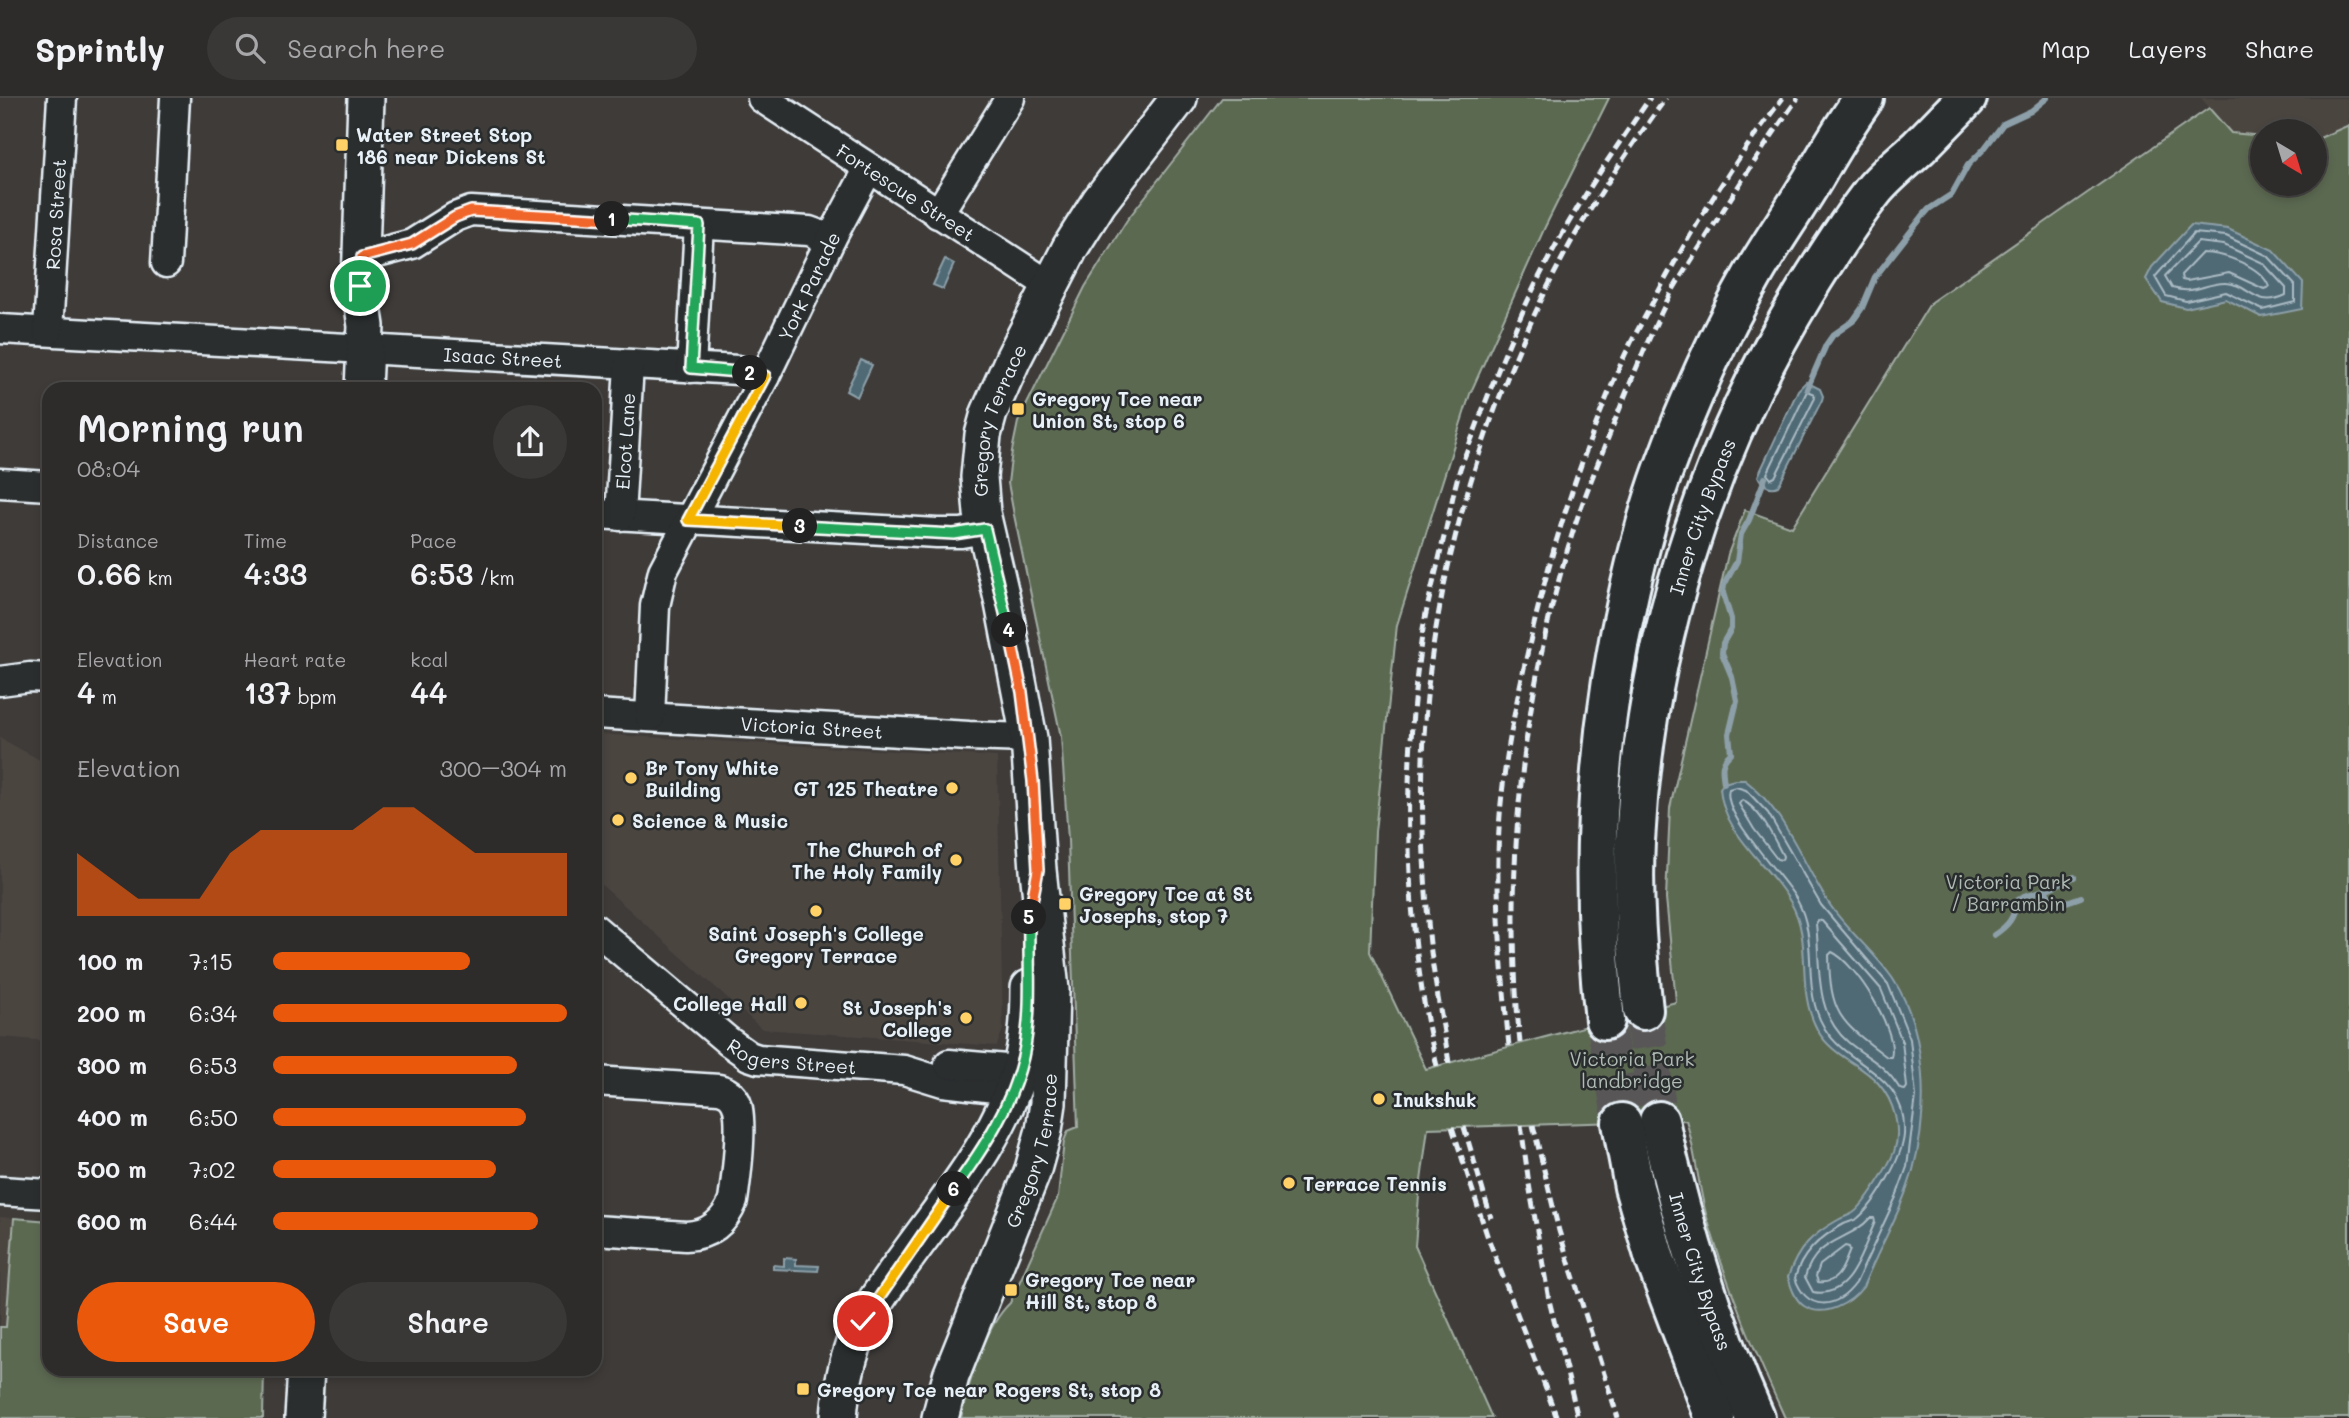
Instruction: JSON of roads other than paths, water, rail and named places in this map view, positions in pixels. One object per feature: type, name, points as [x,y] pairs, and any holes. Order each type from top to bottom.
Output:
[{"type":"highway","points":[[1605,1020],[1597,924],[1599,787],[1604,726],[1640,546],[1662,473],[1724,330],[1754,274],[1837,136],[1864,98]]},
{"type":"highway","points":[[1815,175],[1888,98]]},
{"type":"highway","points":[[1881,181],[1907,138],[1937,98]]},
{"type":"highway","name":"Inner City Bypass","points":[[1643,1010],[1636,942],[1634,844],[1638,796],[1653,684],[1675,589],[1713,473],[1763,364],[1829,253],[1881,181],[1967,98]]},
{"type":"highway","name":"Inner City Bypass","points":[[1659,1121],[1678,1203],[1698,1270],[1731,1362],[1755,1418]]},
{"type":"highway","name":"Inner City Bypass","points":[[1622,1122],[1634,1187],[1655,1259],[1715,1418]]},
{"type":"main road","points":[[347,382],[366,326],[361,271],[366,98]]},
{"type":"main road","name":"Gregory Terrace","points":[[940,1418],[951,1376],[1036,1162],[1048,1103],[1051,990],[1038,870],[1029,738],[1003,603],[985,529],[979,477],[983,435],[1001,383],[1049,285],[1099,202],[1179,98]]},
{"type":"main road","points":[[356,349],[362,382]]},
{"type":"main road","name":"Gregory Terrace","points":[[839,1418],[842,1384],[854,1340],[863,1321],[984,1145],[1015,1082],[1023,1057],[1028,1015],[1029,914],[1038,870]]},
{"type":"main road","name":"Rogers Street","points":[[1015,1082],[1048,1103]]},
{"type":"main road","points":[[984,1145],[1010,1138],[1020,1139],[1031,1149],[1036,1162]]},
{"type":"main road","points":[[286,1418],[289,1376]]},
{"type":"main road","points":[[303,1418],[306,1376]]},
{"type":"street","name":"Rosa Street","points":[[48,331],[62,98]]},
{"type":"street","points":[[166,263],[175,98]]},
{"type":"street","name":"Fortescue Street","points":[[762,98],[1049,285]]},
{"type":"street","points":[[938,214],[1010,98]]},
{"type":"street","name":"York Parade","points":[[650,717],[655,606],[663,571],[869,168]]},
{"type":"street","points":[[361,271],[463,213],[488,211],[809,232],[831,239]]},
{"type":"street","points":[[691,368],[699,225]]},
{"type":"street","name":"Isaac Street","points":[[0,329],[738,370],[765,376]]},
{"type":"street","name":"Elcot Lane","points":[[608,515],[629,365]]},
{"type":"street","points":[[0,483],[42,486]]},
{"type":"street","points":[[608,515],[954,534],[985,529]]},
{"type":"street","points":[[1,681],[42,678]]},
{"type":"street","name":"Victoria Street","points":[[602,714],[1029,738]]},
{"type":"street","name":"Rogers Street","points":[[602,935],[728,1041],[750,1056],[776,1061],[905,1070],[943,1082],[1015,1082]]},
{"type":"street","points":[[602,1081],[711,1088],[729,1093],[739,1111],[735,1187],[730,1210],[715,1227],[699,1235],[686,1236],[602,1230]]},
{"type":"street","points":[[0,1191],[42,1194]]},
{"type":"water","points":[[2191,225],[2228,229],[2273,250],[2303,283],[2302,309],[2261,317],[2226,299],[2186,308],[2162,302],[2146,279],[2152,267]]},
{"type":"water","points":[[945,259],[954,264],[943,289],[933,285]]},
{"type":"water","points":[[861,360],[872,365],[857,397],[846,391]]},
{"type":"water","points":[[1806,382],[1820,389],[1822,400],[1778,486],[1769,487],[1758,476],[1798,390]]},
{"type":"water","points":[[1745,780],[1771,806],[1835,912],[1893,979],[1913,1022],[1918,1047],[1923,1098],[1918,1147],[1908,1185],[1863,1287],[1852,1299],[1828,1310],[1812,1310],[1804,1306],[1794,1293],[1788,1277],[1796,1258],[1807,1243],[1829,1226],[1853,1213],[1869,1194],[1894,1152],[1897,1125],[1884,1090],[1871,1076],[1831,1047],[1818,1031],[1807,998],[1802,934],[1798,918],[1782,889],[1738,835],[1723,805],[1720,788],[1724,783]]},
{"type":"water","points":[[784,1258],[796,1259],[796,1265],[819,1266],[818,1271],[773,1269],[773,1265],[784,1266]]},
{"type":"waterway","points":[[1807,389],[1826,345],[1833,335],[1853,321],[1862,308],[1875,277],[1922,217],[1952,194],[1968,165],[2003,124],[2031,111],[2047,98]]},
{"type":"waterway","points":[[1724,783],[1723,766],[1731,753],[1729,734],[1737,701],[1732,677],[1722,653],[1723,643],[1731,629],[1731,619],[1723,593],[1724,585],[1737,561],[1741,534],[1765,478]]},
{"type":"waterway","points":[[2045,890],[2074,877]]},
{"type":"waterway","points":[[1994,935],[2010,921],[2017,901],[2024,896],[2045,890],[2052,902],[2058,905],[2081,897]]},
{"type":"tunnel","points":[[1643,1010],[1659,1121]]},
{"type":"tunnel","points":[[1605,1020],[1622,1123]]},
{"type":"railway","points":[[1437,1066],[1417,958],[1409,848],[1411,738],[1427,607],[1460,469],[1515,329],[1571,218],[1650,98]]},
{"type":"railway","points":[[1449,1063],[1429,939],[1423,821],[1425,721],[1441,598],[1473,475],[1516,355],[1542,298],[1592,206],[1666,98]]},
{"type":"railway","points":[[1509,1046],[1498,904],[1501,803],[1518,698],[1558,537],[1594,429],[1630,344],[1714,195],[1783,98]]},
{"type":"railway","points":[[1520,1043],[1514,911],[1521,780],[1530,715],[1557,585],[1594,472],[1633,375],[1669,297],[1739,185],[1798,98]]},
{"type":"railway","points":[[1521,1125],[1549,1300],[1578,1418]]},
{"type":"railway","points":[[1533,1125],[1559,1231],[1618,1418]]},
{"type":"railway","points":[[1452,1127],[1487,1235],[1557,1418]]},
{"type":"railway","points":[[1464,1127],[1491,1218]]},
{"type":"place","name":"Water Street Stop 186 near Dickens St","points":[[342,145]]},
{"type":"place","name":"Gregory Tce near Union St, stop 6","points":[[1018,409]]},
{"type":"place","name":"Br Tony White Building","points":[[631,778]]},
{"type":"place","name":"GT 125 Theatre","points":[[952,788]]},
{"type":"place","name":"Science & Music","points":[[618,820]]},
{"type":"place","name":"The Church of The Holy Family","points":[[956,860]]},
{"type":"place","name":"Gregory Tce at St Josephs, stop 7","points":[[1065,904]]},
{"type":"place","name":"Saint Joseph's College Gregory Terrace","points":[[816,911]]},
{"type":"place","name":"College Hall","points":[[801,1003]]},
{"type":"place","name":"St Joseph's College","points":[[966,1018]]},
{"type":"place","name":"Inukshuk","points":[[1379,1099]]},
{"type":"place","name":"Terrace Tennis","points":[[1289,1183]]},
{"type":"place","name":"Gregory Tce near Hill St, stop 8","points":[[1011,1290]]},
{"type":"place","name":"Gregory Tce near Rogers St, stop 8","points":[[803,1389]]},
{"type":"park label","name":"Victoria Park / Barrambin","points":[[2008,892]]},
{"type":"park label","name":"Victoria Park landbridge","points":[[1632,1069]]}]
